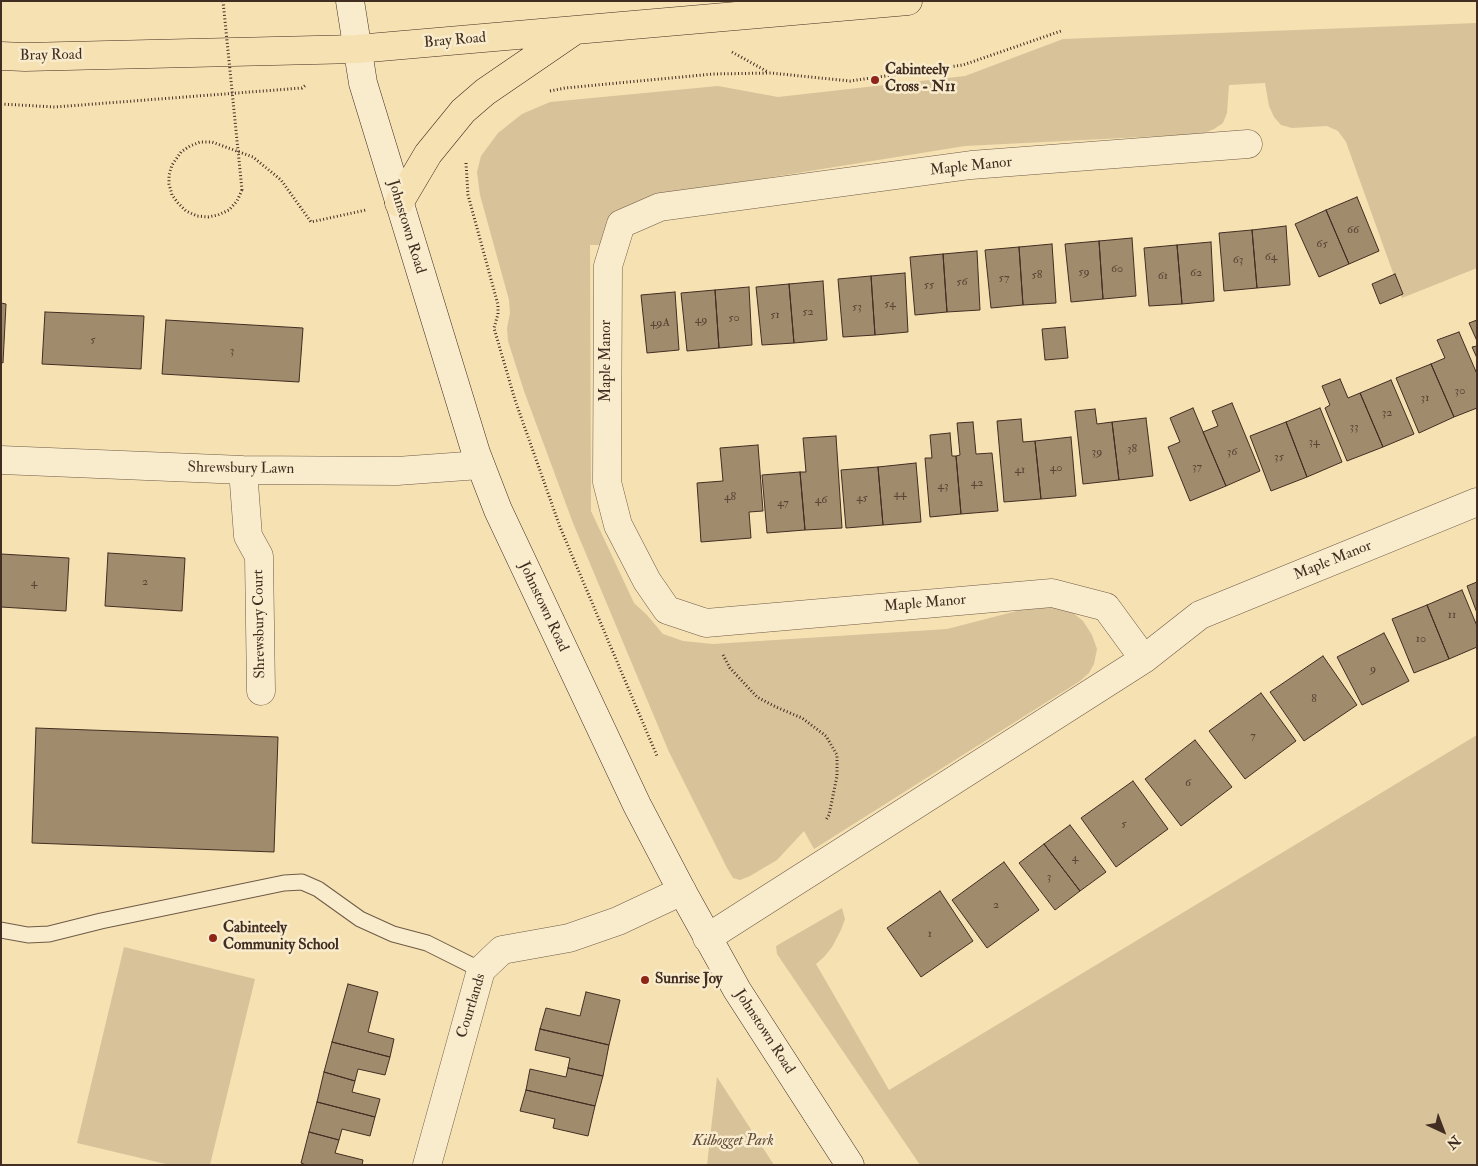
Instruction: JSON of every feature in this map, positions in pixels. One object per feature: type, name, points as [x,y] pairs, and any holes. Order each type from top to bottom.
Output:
[{"type":"highway","name":"Bray Road","points":[[1,56],[357,49],[908,1]]},
{"type":"highway","points":[[399,203],[428,154],[463,111],[485,92],[575,30]]},
{"type":"street","name":"Johnstown Road","points":[[350,1],[363,83],[480,465],[498,510],[637,805],[707,938],[737,990],[850,1165]]},
{"type":"street","name":"Maple Manor","points":[[1144,659],[1106,607],[1052,593],[706,623],[667,610],[647,581],[618,525],[607,482],[608,266],[621,224],[660,207],[970,165],[1248,144]]},
{"type":"street","name":"Shrewsbury Lawn","points":[[1,460],[243,470],[396,471],[480,465]]},
{"type":"street","name":"Shrewsbury Court","points":[[243,470],[248,536],[259,556],[261,691]]},
{"type":"street","name":"Maple Manor","points":[[707,938],[1144,659],[1200,615],[1477,502]]},
{"type":"street","name":"Courtlands","points":[[427,1165],[481,970],[502,950],[569,938],[618,921],[682,891]]},
{"type":"lane","points":[[1,930],[28,935],[49,934],[101,921],[284,883],[302,882],[318,889],[360,919],[393,934],[427,943],[481,970]]},
{"type":"path","points":[[223,1],[236,130],[238,150],[239,160],[242,190],[237,201],[229,210],[218,215],[208,217],[197,216],[186,211],[178,204],[172,195],[169,184],[172,165],[181,152],[200,142],[212,142],[238,152],[245,154],[253,157],[281,180],[311,222],[399,203]]},
{"type":"path","points":[[543,92],[565,88],[712,74],[771,73],[850,81],[963,66],[1061,31]]},
{"type":"path","points":[[1,104],[55,107],[302,88],[310,82]]},
{"type":"path","points":[[469,154],[466,164],[468,195],[498,305],[498,314],[494,328],[512,391],[560,527],[657,756]]},
{"type":"path","points":[[706,623],[730,668],[757,697],[802,718],[826,736],[837,756],[837,776],[829,815],[824,822]]},
{"type":"green space","points":[[1477,23],[1477,268],[1402,298],[1346,142],[1338,131],[1327,126],[1292,128],[1281,125],[1274,117],[1269,106],[1265,83],[1229,85],[1227,113],[1223,123],[1202,134],[965,146],[667,194],[600,245],[590,245],[591,511],[634,603],[663,634],[683,641],[713,644],[947,629],[1048,603],[1072,612],[1083,621],[1092,635],[1097,649],[1094,664],[1089,673],[1080,681],[814,849],[804,831],[777,860],[750,876],[740,880],[733,878],[669,752],[573,523],[524,391],[508,341],[509,300],[480,195],[477,172],[481,156],[498,133],[522,114],[550,102],[718,86],[778,97],[965,76],[1063,39]]},
{"type":"green space","points":[[1477,735],[1477,1165],[920,1165],[777,954],[776,946],[842,908],[845,919],[841,930],[832,947],[816,964],[889,1090]]},
{"type":"green space","points":[[124,947],[255,979],[210,1165],[170,1165],[77,1143]]},
{"type":"green space","name":"Kilbogget Park","points":[[717,1077],[774,1165],[707,1165]]},
{"type":"building","points":[[1357,197],[1379,251],[1349,264],[1326,210]]},
{"type":"building","points":[[1326,210],[1349,264],[1319,277],[1295,224]]},
{"type":"building","points":[[1286,226],[1290,285],[1257,288],[1252,230]]},
{"type":"building","points":[[1252,230],[1257,288],[1224,291],[1219,233]]},
{"type":"building","points":[[1132,238],[1136,296],[1103,299],[1099,241]]},
{"type":"building","points":[[1099,241],[1103,299],[1071,302],[1065,244]]},
{"type":"building","points":[[1211,242],[1214,301],[1182,304],[1177,245]]},
{"type":"building","points":[[1052,244],[1056,303],[1023,305],[1019,247]]},
{"type":"building","points":[[1177,245],[1182,304],[1149,306],[1144,248]]},
{"type":"building","points":[[1019,247],[1023,305],[991,308],[985,250]]},
{"type":"building","points":[[977,251],[980,310],[947,312],[943,254]]},
{"type":"building","points":[[943,254],[947,312],[915,315],[910,257]]},
{"type":"building","points":[[905,273],[908,332],[875,335],[871,276]]},
{"type":"building","points":[[1395,274],[1403,294],[1380,304],[1372,284]]},
{"type":"building","points":[[871,276],[875,335],[843,337],[838,279]]},
{"type":"building","points":[[823,281],[827,340],[794,343],[789,284]]},
{"type":"building","points":[[789,284],[794,343],[762,345],[756,287]]},
{"type":"building","points":[[749,287],[752,345],[719,348],[715,290]]},
{"type":"building","points":[[715,290],[719,348],[687,351],[681,293]]},
{"type":"building","points":[[675,292],[679,350],[647,353],[641,295]]},
{"type":"building","points":[[1,303],[6,304],[3,363],[1,362]]},
{"type":"building","points":[[45,312],[144,316],[141,369],[42,364]]},
{"type":"building","points":[[166,320],[303,328],[299,382],[162,374]]},
{"type":"building","points":[[1477,320],[1477,341],[1469,323]]},
{"type":"building","points":[[1065,327],[1068,358],[1045,360],[1042,329]]},
{"type":"building","points":[[1459,332],[1477,374],[1477,408],[1454,417],[1431,364],[1445,358],[1437,340]]},
{"type":"building","points":[[1477,346],[1477,358],[1472,347]]},
{"type":"building","points":[[1431,364],[1454,417],[1419,433],[1396,378]]},
{"type":"building","points":[[1340,379],[1348,398],[1360,393],[1383,447],[1347,461],[1325,408],[1330,405],[1322,386]]},
{"type":"building","points":[[1391,380],[1414,434],[1383,447],[1360,393]]},
{"type":"building","points":[[1232,403],[1260,471],[1226,486],[1203,432],[1218,426],[1212,411]]},
{"type":"building","points":[[1193,408],[1226,486],[1190,501],[1168,447],[1180,442],[1170,418]]},
{"type":"building","points":[[1320,408],[1342,462],[1307,477],[1286,422]]},
{"type":"building","points":[[1095,409],[1097,424],[1112,422],[1119,480],[1083,484],[1075,411]]},
{"type":"building","points":[[1146,418],[1153,476],[1119,480],[1112,422]]},
{"type":"building","points":[[1021,419],[1023,442],[1035,441],[1041,499],[1004,502],[997,421]]},
{"type":"building","points":[[973,422],[976,454],[992,453],[998,511],[961,514],[956,456],[960,455],[957,423]]},
{"type":"building","points":[[1286,422],[1307,477],[1271,491],[1250,436]]},
{"type":"building","points":[[950,433],[952,456],[956,456],[961,514],[930,517],[925,458],[932,458],[930,435]]},
{"type":"building","points":[[836,436],[842,528],[805,530],[800,472],[806,472],[803,438]]},
{"type":"building","points":[[1071,437],[1076,496],[1041,499],[1035,441]]},
{"type":"building","points":[[758,445],[763,511],[749,512],[751,538],[701,542],[697,483],[723,481],[720,448]]},
{"type":"building","points":[[916,463],[921,522],[883,525],[878,467]]},
{"type":"building","points":[[878,467],[883,525],[846,528],[841,470]]},
{"type":"building","points":[[800,472],[805,530],[767,533],[762,475]]},
{"type":"building","points":[[108,553],[185,558],[182,611],[105,606]]},
{"type":"building","points":[[1,554],[69,558],[66,611],[1,607]]},
{"type":"building","points":[[1477,582],[1477,613],[1467,586]]},
{"type":"building","points":[[1462,590],[1477,626],[1477,647],[1449,659],[1427,605]]},
{"type":"building","points":[[1427,605],[1449,659],[1414,673],[1392,619]]},
{"type":"building","points":[[1384,633],[1409,681],[1362,705],[1337,657]]},
{"type":"building","points":[[1323,656],[1357,705],[1304,741],[1270,692]]},
{"type":"building","points":[[1261,693],[1296,741],[1245,779],[1209,731]]},
{"type":"building","points":[[36,728],[278,737],[274,852],[32,843]]},
{"type":"building","points":[[1195,740],[1232,787],[1181,826],[1145,779]]},
{"type":"building","points":[[1133,781],[1168,829],[1116,867],[1081,818]]},
{"type":"building","points":[[1070,825],[1106,872],[1080,891],[1044,844]]},
{"type":"building","points":[[1044,844],[1080,891],[1055,910],[1019,863]]},
{"type":"building","points":[[1004,862],[1039,910],[987,948],[952,900]]},
{"type":"building","points":[[940,891],[973,941],[921,977],[887,928]]},
{"type":"building","points":[[348,984],[378,992],[368,1032],[394,1039],[390,1057],[332,1042]]},
{"type":"building","points":[[586,992],[620,1000],[609,1045],[540,1029],[546,1008],[580,1016]]},
{"type":"building","points":[[540,1029],[609,1045],[603,1076],[568,1068],[570,1058],[535,1050]]},
{"type":"building","points":[[332,1042],[390,1057],[385,1075],[358,1069],[355,1081],[324,1072]]},
{"type":"building","points":[[568,1068],[603,1076],[595,1106],[526,1090],[530,1069],[566,1077]]},
{"type":"building","points":[[324,1072],[355,1081],[352,1092],[380,1099],[375,1117],[317,1102]]},
{"type":"building","points":[[526,1090],[595,1106],[588,1136],[553,1128],[555,1119],[520,1111]]},
{"type":"building","points":[[317,1102],[375,1117],[370,1136],[342,1129],[339,1140],[309,1132]]},
{"type":"building","points":[[309,1132],[339,1140],[335,1153],[363,1160],[362,1165],[306,1165],[301,1163]]},
{"type":"place","name":"Cabinteely Cross - N11","points":[[875,80]]},
{"type":"place","name":"Cabinteely Community School","points":[[213,938]]},
{"type":"place","name":"Sunrise Joy","points":[[645,980]]}]
